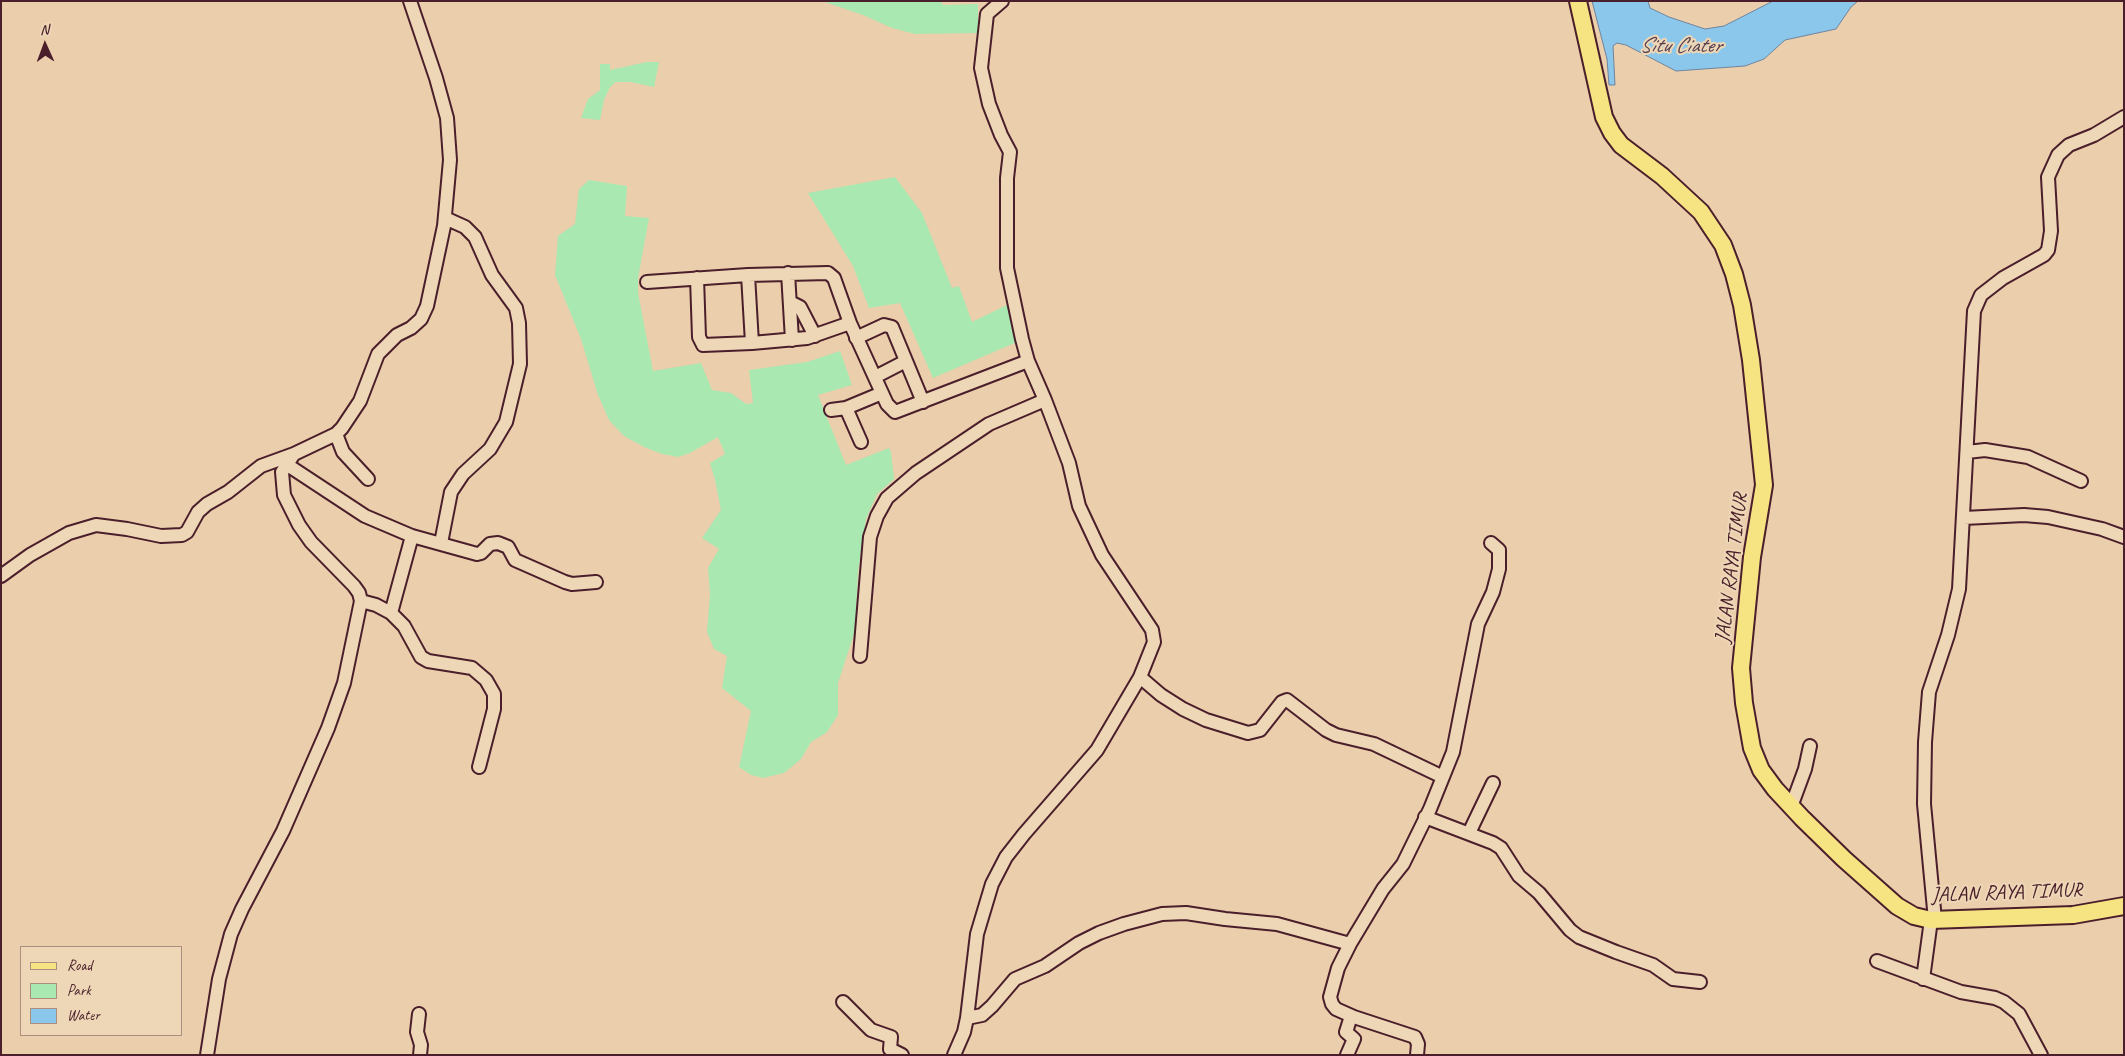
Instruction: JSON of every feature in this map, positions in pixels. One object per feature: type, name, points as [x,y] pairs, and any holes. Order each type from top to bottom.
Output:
[{"type":"main road","name":"JALAN RAYA TIMUR","points":[[1578,1],[1604,117],[1612,133],[1621,145],[1662,176],[1701,212],[1723,244],[1734,274],[1742,306],[1751,360],[1764,477],[1752,557],[1741,668],[1744,703],[1752,748],[1761,770],[1791,807],[1844,859],[1898,906],[1914,916],[1933,920],[2073,915],[2124,906]]},
{"type":"street","points":[[1,576],[30,555],[69,533],[86,527],[96,525],[108,526],[160,536],[182,536],[187,532],[198,512],[207,504],[228,492],[261,466],[294,454],[336,434],[352,415],[360,401],[378,354],[397,335],[411,328],[421,319],[427,306],[445,222],[450,160],[447,118],[436,78],[410,1]]},
{"type":"street","points":[[954,1055],[964,1032],[977,934],[992,884],[1006,857],[1024,834],[1097,750],[1140,677],[1154,642],[1152,630],[1098,547],[1080,506],[1069,463],[1028,361],[1007,268],[1007,178],[1010,152],[989,104],[981,68],[987,14],[1002,1]]},
{"type":"street","points":[[1923,979],[1933,920],[1924,804],[1925,742],[1929,692],[1948,635],[1959,589],[1974,312],[1981,295],[2003,278],[2044,255],[2048,250],[2051,231],[2048,177],[2058,155],[2069,146],[2094,135],[2124,118]]},
{"type":"street","points":[[441,543],[451,492],[463,474],[490,449],[506,422],[520,364],[519,323],[516,308],[492,275],[475,237],[465,227],[445,222]]},
{"type":"street","points":[[647,282],[788,273],[825,273],[832,275],[856,338],[889,408],[895,412],[1028,361]]},
{"type":"street","points":[[788,273],[792,340]]},
{"type":"street","points":[[748,275],[752,343]]},
{"type":"street","points":[[696,278],[699,337],[701,343],[706,345],[792,340],[815,336],[850,323]]},
{"type":"street","points":[[790,302],[800,307],[815,336]]},
{"type":"street","points":[[856,338],[888,325],[892,327],[923,402]]},
{"type":"street","points":[[875,377],[906,362]]},
{"type":"street","points":[[831,410],[846,408],[882,393]]},
{"type":"street","points":[[860,656],[870,537],[886,498],[916,473],[989,424],[1045,400]]},
{"type":"street","points":[[846,408],[860,442]]},
{"type":"street","points":[[336,434],[347,456],[368,479]]},
{"type":"street","points":[[1967,452],[1985,450],[2028,457],[2080,480]]},
{"type":"street","points":[[207,1055],[219,978],[231,934],[283,831],[328,728],[344,683],[361,601],[359,593],[311,542],[284,495],[282,472],[294,454]]},
{"type":"street","points":[[286,464],[365,516],[412,536],[477,554],[481,553],[490,544],[498,543],[508,547],[515,560],[565,582],[572,584],[596,582]]},
{"type":"street","points":[[1964,518],[2024,515],[2048,517],[2102,529],[2124,537]]},
{"type":"street","points":[[391,613],[412,536]]},
{"type":"street","points":[[1417,1055],[1418,1044],[1415,1037],[1351,1016],[1333,1007],[1330,997],[1338,968],[1350,944],[1383,889],[1403,864],[1426,817],[1453,752],[1478,624],[1493,592],[1499,569],[1500,550],[1491,543]]},
{"type":"street","points":[[361,601],[376,604],[391,613],[404,626],[421,657],[428,661],[472,668],[486,680],[494,694],[494,709],[480,767]]},
{"type":"street","points":[[1140,677],[1161,695],[1183,709],[1206,720],[1248,733],[1260,730],[1282,702],[1288,700],[1326,730],[1336,735],[1374,744],[1443,777]]},
{"type":"street","points":[[1791,807],[1805,769],[1810,746]]},
{"type":"street","points":[[1468,833],[1493,783]]},
{"type":"street","points":[[1426,817],[1502,848],[1519,876],[1539,894],[1574,934],[1653,965],[1673,979],[1700,982]]},
{"type":"street","points":[[967,1018],[982,1014],[992,1006],[1015,979],[1045,966],[1086,940],[1124,924],[1162,914],[1186,913],[1277,924],[1350,944]]},
{"type":"street","points":[[1877,961],[1961,992],[1995,998],[2004,1002],[2019,1014],[2041,1055]]},
{"type":"street","points":[[843,1002],[871,1030],[891,1037],[890,1049],[902,1055]]},
{"type":"street","points":[[419,1014],[417,1032],[421,1045],[420,1055]]},
{"type":"street","points":[[1347,1055],[1354,1039],[1346,1032],[1351,1016]]},
{"type":"green space","points":[[822,1],[941,1],[943,5],[978,4],[978,33],[915,34],[892,28],[863,15]]},
{"type":"green space","points":[[647,62],[659,62],[654,87],[630,82],[616,82],[610,87],[604,100],[600,120],[581,118],[588,99],[600,90],[600,64],[610,64],[610,70]]},
{"type":"green space","points":[[895,177],[922,213],[952,288],[959,286],[972,322],[1009,304],[1017,342],[933,378],[900,303],[869,308],[853,266],[808,193]]},
{"type":"green space","points":[[589,180],[627,186],[625,216],[649,218],[638,278],[638,293],[653,371],[701,363],[712,390],[731,393],[746,404],[753,403],[749,370],[807,362],[840,351],[852,385],[818,395],[846,465],[889,448],[891,452],[894,479],[877,494],[866,519],[858,572],[855,631],[838,683],[838,715],[827,732],[811,742],[801,759],[784,773],[763,778],[751,775],[739,767],[751,711],[722,688],[727,656],[714,649],[707,632],[710,594],[708,568],[719,549],[702,538],[721,510],[710,463],[725,454],[718,437],[690,453],[678,457],[662,454],[644,447],[624,436],[609,420],[598,395],[581,339],[555,275],[558,236],[575,224],[579,189]]},
{"type":"water","name":"Situ Ciater","points":[[1592,1],[1648,1],[1650,8],[1669,17],[1705,29],[1724,26],[1773,1],[1858,1],[1851,7],[1836,29],[1785,40],[1764,59],[1745,66],[1676,71],[1626,45],[1617,43],[1613,46],[1615,85],[1609,85],[1607,59]]}]
